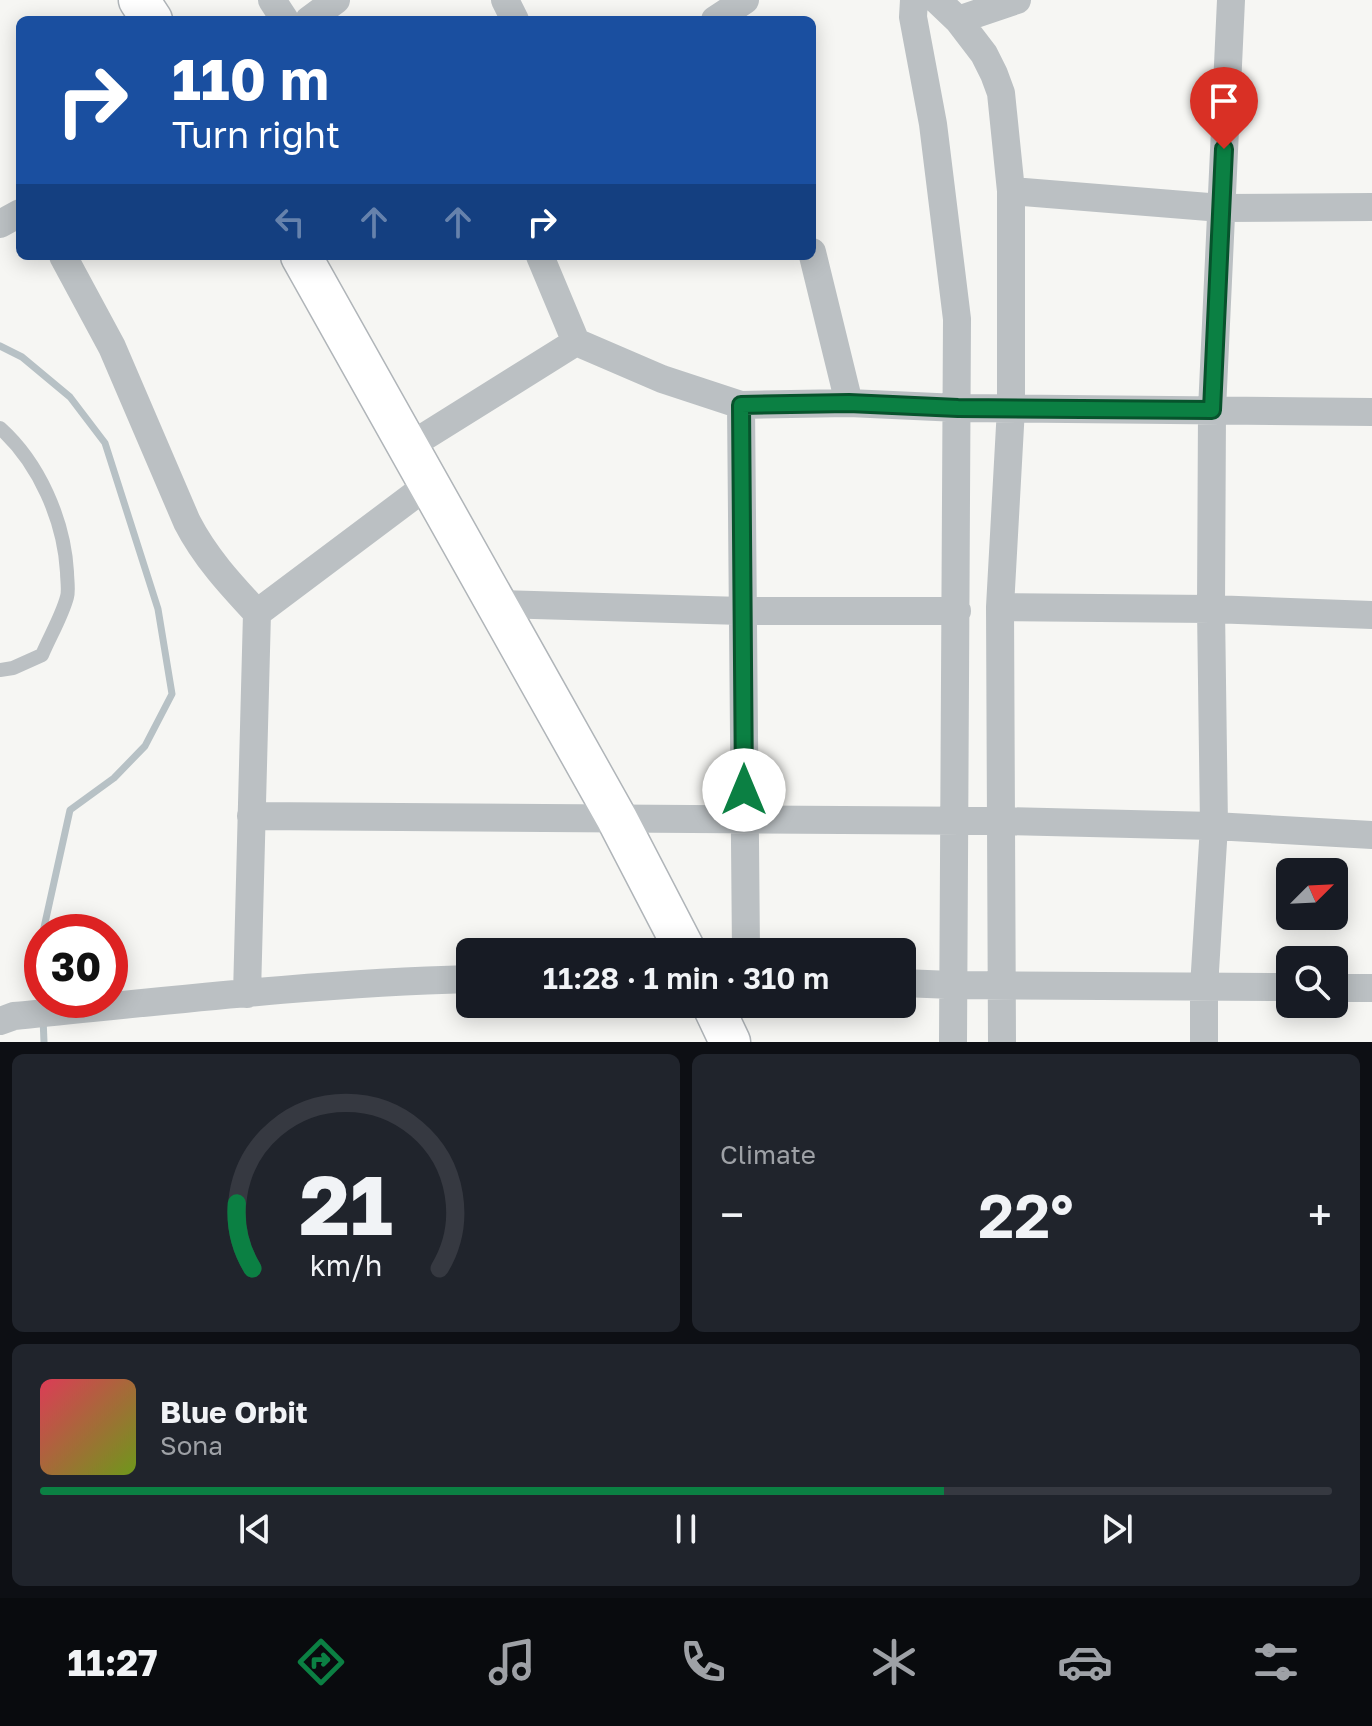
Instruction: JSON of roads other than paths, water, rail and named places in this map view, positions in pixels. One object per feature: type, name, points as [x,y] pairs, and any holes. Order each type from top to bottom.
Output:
[{"type":"main road","points":[[312,260],[408,447],[617,819],[679,938]]},
{"type":"main road","points":[[719,1018],[730,1042]]},
{"type":"street","points":[[314,16],[336,0]]},
{"type":"street","points":[[914,0],[913,17],[933,124],[957,319],[953,1042]]},
{"type":"street","points":[[937,0],[958,20],[984,54],[1001,93],[1011,191],[1011,408],[1000,607],[1002,1042]]},
{"type":"street","points":[[958,20],[1017,0]]},
{"type":"street","points":[[1204,1042],[1204,987],[1214,826],[1212,410],[1231,0]]},
{"type":"street","points":[[724,16],[745,7]]},
{"type":"street","points":[[1011,191],[1221,208],[1372,207]]},
{"type":"street","points":[[65,260],[112,347],[200,547],[223,578],[257,613],[247,994]]},
{"type":"street","points":[[542,260],[576,342],[662,379],[741,405],[849,403],[958,408],[1372,412]]},
{"type":"street","points":[[814,260],[849,403]]},
{"type":"street","points":[[408,447],[576,342]]},
{"type":"street","points":[[741,405],[746,938]]},
{"type":"street","points":[[257,613],[429,484]]},
{"type":"street","points":[[496,604],[742,611],[957,611]]},
{"type":"street","points":[[1000,607],[1211,609],[1372,615]]},
{"type":"street","points":[[251,816],[1002,821],[1214,826],[1372,835]]},
{"type":"street","points":[[0,1021],[14,1016],[247,994],[397,981],[456,979]]},
{"type":"street","points":[[916,984],[1276,987]]},
{"type":"street","points":[[1348,988],[1372,988]]},
{"type":"lane","points":[[0,428],[14,440],[36,472],[55,514],[66,551],[68,595],[42,655],[13,668],[0,670]]},
{"type":"waterway","points":[[0,346],[22,357],[70,397],[105,443],[158,609],[172,694],[145,746],[114,778],[70,810],[47,914]]},
{"type":"waterway","points":[[43,1018],[44,1042]]}]
